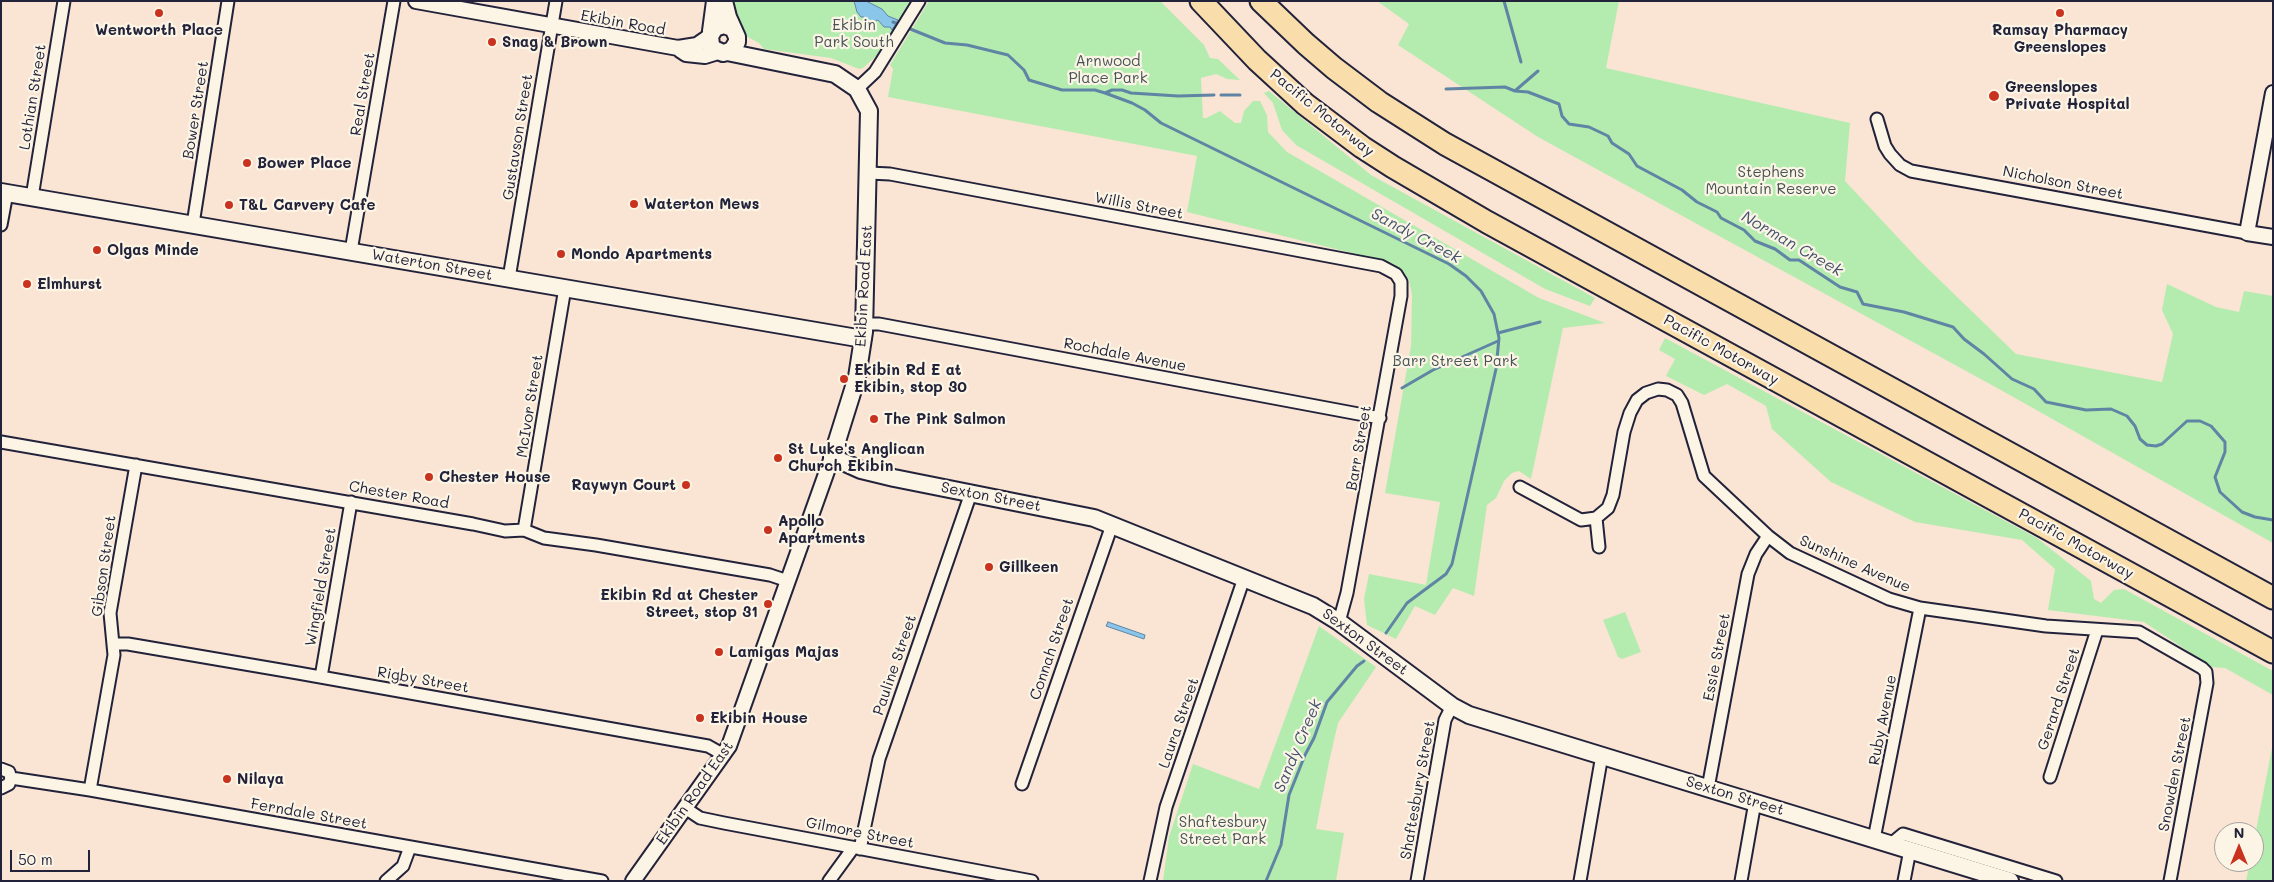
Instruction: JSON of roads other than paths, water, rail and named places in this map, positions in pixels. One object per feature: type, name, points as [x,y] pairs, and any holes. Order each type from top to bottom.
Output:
[{"type":"highway","name":"Pacific Motorway","points":[[1201,1],[1257,60],[1306,104],[1362,147],[1393,167],[1487,222],[2273,652]]},
{"type":"highway","points":[[1261,1],[1334,68],[1379,102],[1445,144],[2273,598]]},
{"type":"main road","points":[[715,1],[710,34],[711,45],[723,52],[735,46],[735,33],[724,1]]},
{"type":"main road","points":[[710,34],[714,28],[724,25],[735,33]]},
{"type":"main road","name":"Ekibin Road East","points":[[735,33],[775,62]]},
{"type":"main road","name":"Ekibin Road East","points":[[723,52],[835,74],[857,89],[864,100],[870,116],[864,332],[857,377],[832,457]]},
{"type":"main road","name":"Waterton Street","points":[[4,193],[565,288],[864,332]]},
{"type":"main road","name":"Sexton Street","points":[[832,457],[872,473],[1081,514],[1112,525],[1313,606],[1339,622],[1452,706],[1469,715],[2010,881]]},
{"type":"street","name":"Lothian Street","points":[[32,197],[64,1]]},
{"type":"street","name":"Bower Street","points":[[193,224],[228,1]]},
{"type":"street","name":"Real Street","points":[[351,251],[394,1]]},
{"type":"street","name":"Ekibin Road","points":[[416,1],[551,27],[678,48],[697,45],[710,34]]},
{"type":"street","name":"Gustavson Street","points":[[509,278],[556,1]]},
{"type":"street","points":[[857,89],[875,72],[883,61],[919,1]]},
{"type":"street","name":"Ekibin Road","points":[[678,48],[686,54],[704,56],[723,52]]},
{"type":"street","points":[[2247,233],[2273,93]]},
{"type":"street","name":"Nicholson Street","points":[[1877,119],[1885,146],[1890,154],[1900,165],[1911,171],[2273,237]]},
{"type":"street","name":"Willis Street","points":[[869,173],[899,176],[1381,266],[1392,271],[1399,278]]},
{"type":"street","points":[[1,225],[4,193]]},
{"type":"street","name":"Barr Street","points":[[1339,622],[1347,593],[1402,296],[1399,278]]},
{"type":"street","name":"McIvor Street","points":[[524,530],[565,288]]},
{"type":"street","name":"Rochdale Avenue","points":[[864,332],[880,324],[1380,418]]},
{"type":"street","name":"Sunshine Avenue","points":[[1596,518],[1608,508],[1613,495],[1624,432],[1633,406],[1646,393],[1667,390],[1677,395],[1682,402],[1704,476],[1768,536],[1799,557],[1889,599],[1920,608],[2027,624],[2139,632],[2206,672]]},
{"type":"street","name":"Chester Road","points":[[1,442],[351,502],[506,531],[524,530],[544,538],[770,575],[788,581]]},
{"type":"street","name":"Ekibin Road East","points":[[633,881],[724,754],[739,723],[832,457]]},
{"type":"street","name":"Gibson Street","points":[[90,790],[114,644],[110,613],[136,465]]},
{"type":"street","points":[[1520,487],[1581,520],[1596,518],[1599,547]]},
{"type":"street","name":"Pauline Street","points":[[857,848],[879,759],[971,493]]},
{"type":"street","name":"Wingfield Street","points":[[321,677],[351,502]]},
{"type":"street","name":"Connah Street","points":[[1022,784],[1112,525]]},
{"type":"street","name":"Essie Street","points":[[1708,788],[1748,574],[1756,554],[1768,536]]},
{"type":"street","name":"Laura Street","points":[[1150,881],[1166,807],[1244,578]]},
{"type":"street","name":"Ruby Avenue","points":[[1874,839],[1920,608]]},
{"type":"street","name":"Gerard Street","points":[[2050,777],[2096,630]]},
{"type":"street","name":"Rigby Street","points":[[114,644],[128,644],[321,677],[708,746],[724,754]]},
{"type":"street","name":"Snowden Street","points":[[2170,881],[2207,683],[2206,672]]},
{"type":"street","name":"Shaftesbury Street","points":[[1417,881],[1445,720],[1452,706]]},
{"type":"street","points":[[1580,881],[1602,755]]},
{"type":"street","points":[[1,769],[9,772],[11,778],[9,784],[1,788],[1,798]]},
{"type":"street","name":"Ferndale Street","points":[[11,778],[90,790],[602,881]]},
{"type":"street","points":[[1741,881],[1755,802]]},
{"type":"street","name":"Gilmore Street","points":[[686,808],[700,818],[1005,878],[1032,881]]},
{"type":"street","points":[[1891,844],[1903,834],[2056,881]]},
{"type":"street","points":[[386,881],[403,866],[410,847]]},
{"type":"street","points":[[830,881],[857,848]]},
{"type":"street","points":[[1904,881],[1910,850]]},
{"type":"water","points":[[854,1],[866,1],[882,9],[888,16],[898,20],[892,30],[890,27],[884,27],[878,20],[868,24],[864,17],[861,17],[857,12]]},
{"type":"water","points":[[1108,622],[1145,635],[1144,639],[1106,626]]},
{"type":"waterway","points":[[1504,1],[1521,62]]},
{"type":"waterway","name":"Norman Creek","points":[[893,22],[945,43],[967,45],[1008,55],[1024,70],[1029,80],[1062,90],[1095,90],[1105,93],[1112,90],[1122,90],[1131,93],[1178,96],[1214,95]]},
{"type":"waterway","points":[[1516,90],[1538,71]]},
{"type":"waterway","name":"Norman Creek","points":[[1446,89],[1505,87],[1515,91],[1528,92],[1559,104],[1562,116],[1569,124],[1589,127],[1608,136],[1612,143],[1629,154],[1637,166],[1682,190],[1697,202],[1717,212],[1721,218],[1744,230],[1755,241],[1775,249],[1790,260],[1799,260],[1840,287],[1857,292],[1863,304],[1904,312],[1953,327],[1964,339],[2012,379],[2034,389],[2046,402],[2086,410],[2111,409],[2127,416],[2135,426],[2140,439],[2147,445],[2156,446],[2162,444],[2187,421],[2200,421],[2211,426],[2225,442],[2225,452],[2215,477],[2220,492],[2242,512],[2255,517],[2273,520]]},
{"type":"waterway","name":"Sandy Creek","points":[[1105,93],[1132,103],[1145,110],[1161,123],[1449,264],[1466,276],[1481,291],[1494,314],[1499,338],[1496,369],[1452,564],[1446,574],[1407,603],[1386,633]]},
{"type":"waterway","name":"Norman Creek","points":[[1221,95],[1240,95]]},
{"type":"waterway","points":[[1498,333],[1540,322]]},
{"type":"waterway","points":[[1402,388],[1433,370],[1498,341]]},
{"type":"waterway","name":"Sandy Creek","points":[[1266,881],[1281,845],[1289,795],[1314,738],[1327,702],[1357,666],[1364,661]]},
{"type":"place","name":"Wentworth Place","points":[[159,13]]},
{"type":"place","name":"Ramsay Pharmacy Greenslopes","points":[[2060,13]]},
{"type":"place","name":"Snag & Brown","points":[[492,42]]},
{"type":"place","name":"Greenslopes Private Hospital","points":[[1994,96]]},
{"type":"place","name":"Bower Place","points":[[247,163]]},
{"type":"place","name":"Waterton Mews","points":[[634,204]]},
{"type":"place","name":"T&L Carvery Cafe","points":[[229,205]]},
{"type":"place","name":"Olgas Minde","points":[[97,250]]},
{"type":"place","name":"Mondo Apartments","points":[[561,254]]},
{"type":"place","name":"Elmhurst","points":[[27,284]]},
{"type":"place","name":"Ekibin Rd E at Ekibin, stop 30","points":[[844,379]]},
{"type":"place","name":"The Pink Salmon","points":[[874,419]]},
{"type":"place","name":"St Luke's Anglican Church Ekibin","points":[[778,458]]},
{"type":"place","name":"Chester House","points":[[429,477]]},
{"type":"place","name":"Raywyn Court","points":[[686,485]]},
{"type":"place","name":"Apollo Apartments","points":[[768,530]]},
{"type":"place","name":"Gillkeen","points":[[989,567]]},
{"type":"place","name":"Ekibin Rd at Chester Street, stop 31","points":[[768,604]]},
{"type":"place","name":"Lamigas Majas","points":[[719,652]]},
{"type":"place","name":"Ekibin House","points":[[700,718]]},
{"type":"place","name":"Nilaya","points":[[227,779]]},
{"type":"park label","name":"Ekibin Park South","points":[[854,34]]},
{"type":"park label","name":"Arnwood Place Park","points":[[1108,70]]},
{"type":"park label","name":"Stephens Mountain Reserve","points":[[1771,180]]},
{"type":"park label","name":"Barr Street Park","points":[[1455,361]]},
{"type":"park label","name":"Shaftesbury Street Park","points":[[1223,830]]}]
